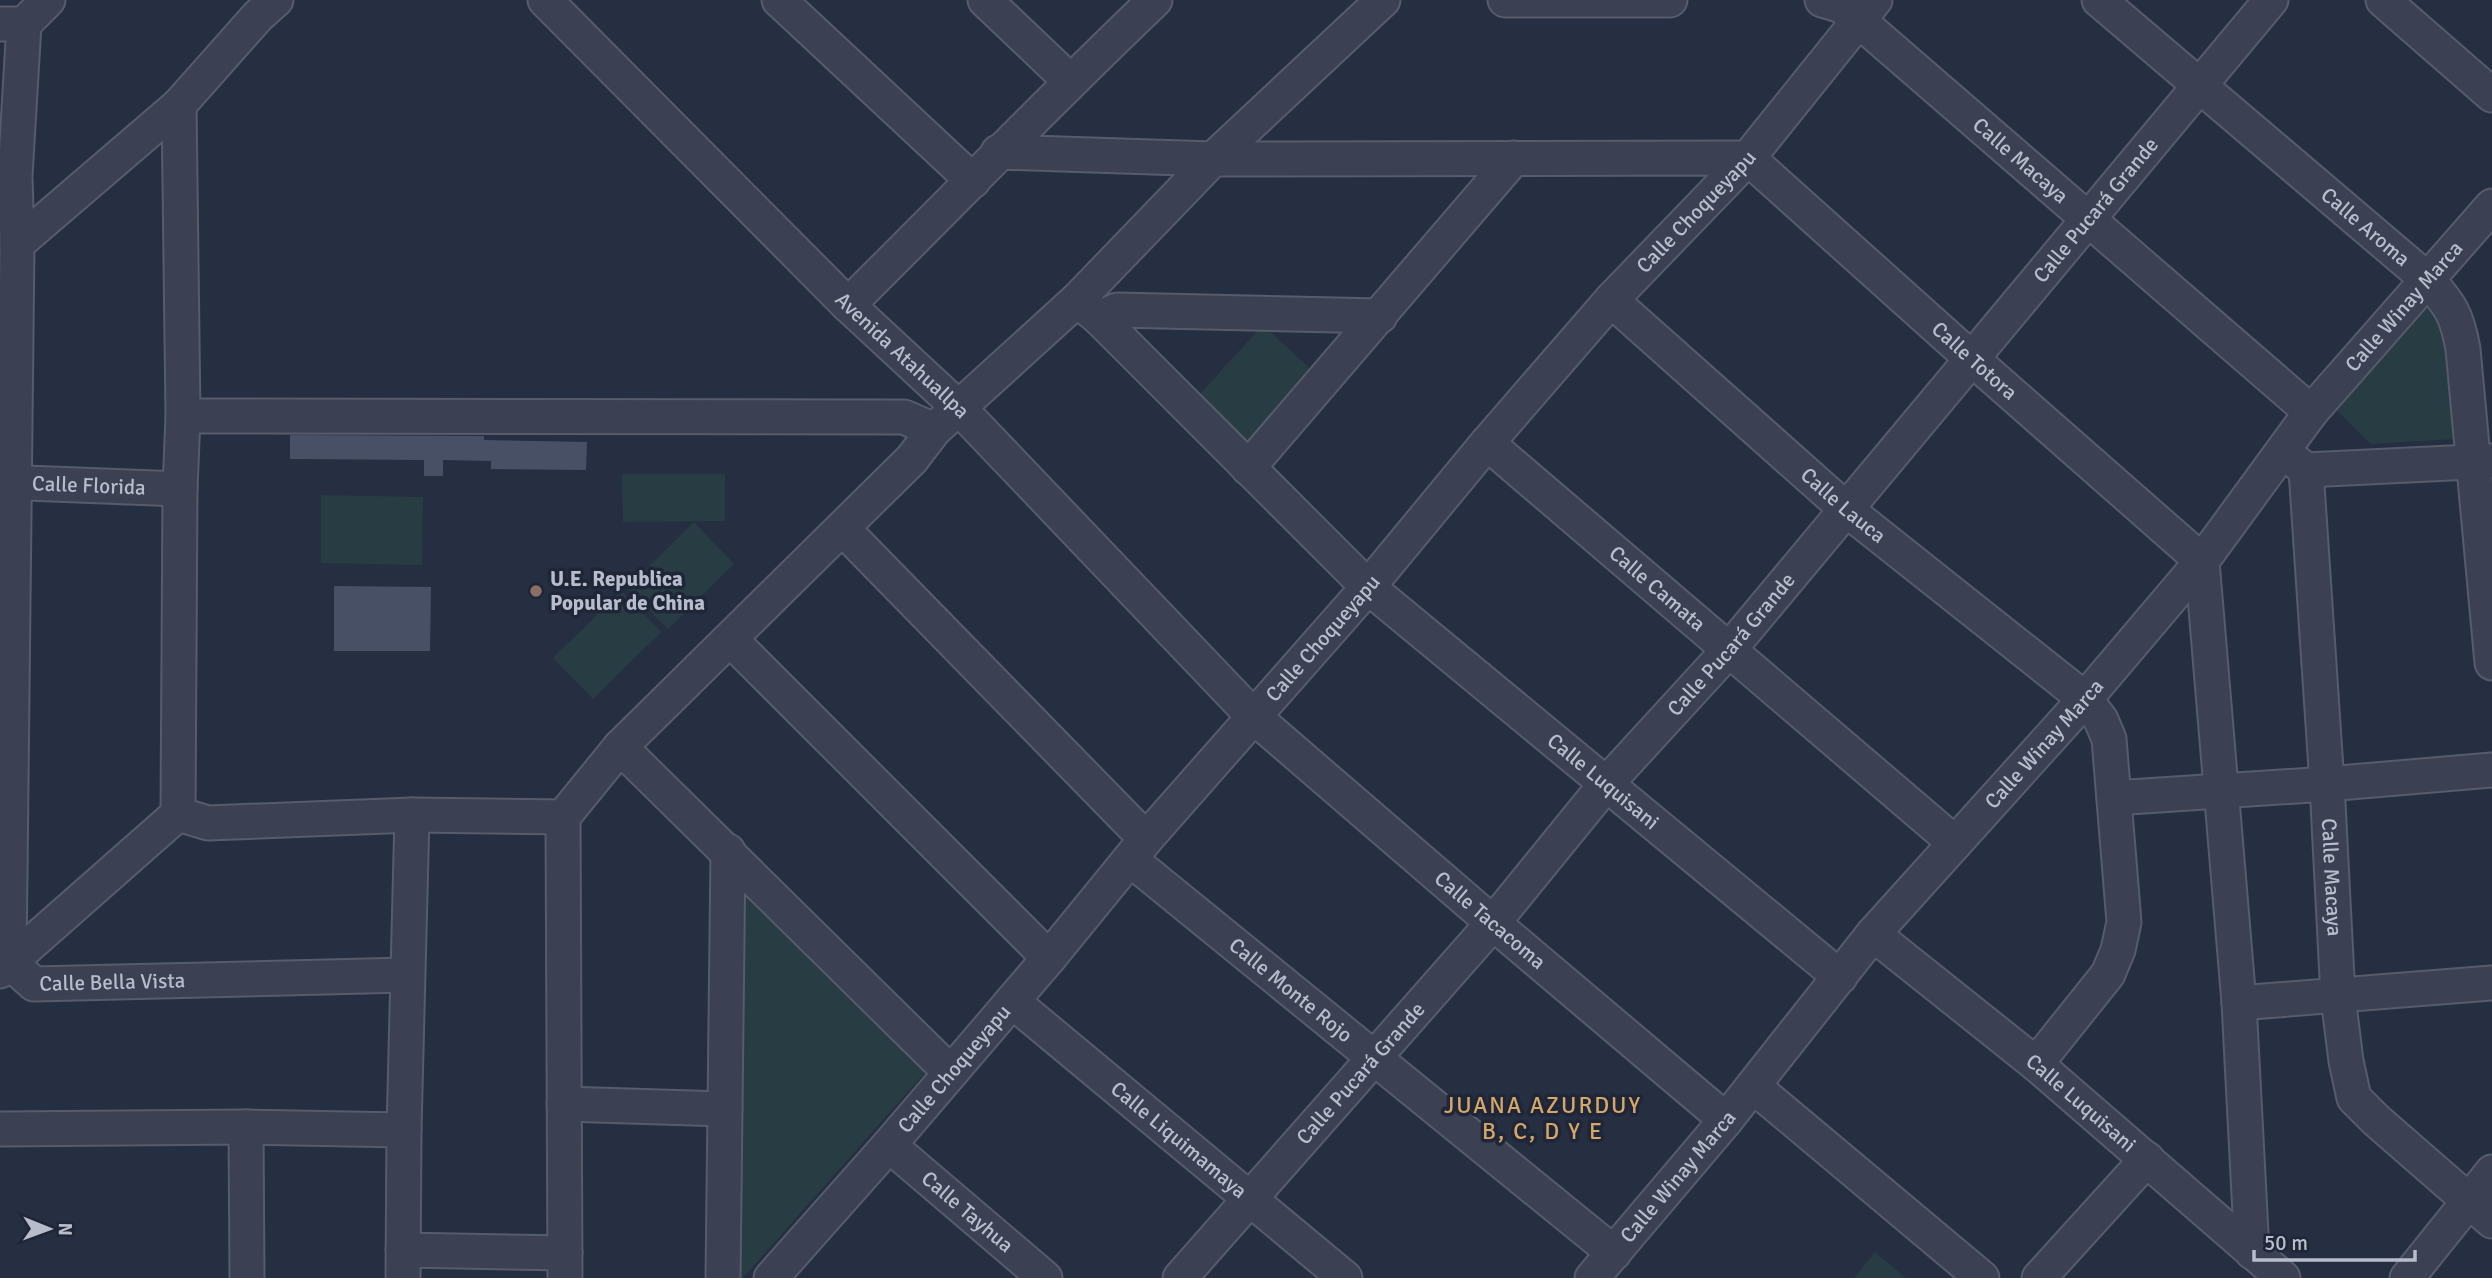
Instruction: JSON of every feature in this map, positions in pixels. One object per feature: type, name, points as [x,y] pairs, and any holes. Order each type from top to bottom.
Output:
[{"type":"street","points":[[4,966],[8,330],[18,244],[8,176],[12,24],[48,0]]},
{"type":"street","name":"Avenida Atahuallpa","points":[[545,0],[576,15],[848,304],[960,408],[1254,718]]},
{"type":"street","points":[[779,0],[973,181]]},
{"type":"street","points":[[985,0],[1070,80]]},
{"type":"street","points":[[848,304],[973,181],[1070,80],[1154,0]]},
{"type":"street","points":[[412,815],[403,1264],[565,1265],[563,817],[620,747],[843,529],[912,459],[934,429],[1088,309],[1213,159],[1383,0]]},
{"type":"street","points":[[1506,0],[1667,0]]},
{"type":"street","name":"Calle Macaya","points":[[1822,0],[1866,10],[2088,218],[2311,412]]},
{"type":"street","name":"Calle Aroma","points":[[2099,0],[2428,280],[2449,305],[2458,324],[2482,462],[2492,663]]},
{"type":"street","name":"Calle Pucará Grande","points":[[1180,1278],[1493,923],[1606,784],[1728,651],[2271,0]]},
{"type":"street","points":[[2383,0],[2492,95]]},
{"type":"street","points":[[18,244],[179,105],[264,5]]},
{"type":"street","name":"Calle Choqueyapu","points":[[771,1278],[889,1145],[1139,849],[1368,587],[1487,443],[1611,300],[1748,158],[1866,10]]},
{"type":"street","points":[[4,966],[178,814],[183,416],[179,105]]},
{"type":"street","points":[[998,152],[1213,159],[1748,158]]},
{"type":"street","points":[[1248,468],[1514,158]]},
{"type":"street","name":"Calle Totora","points":[[1748,158],[2202,561]]},
{"type":"street","name":"Calle Winay Marca","points":[[1592,1278],[1753,1086],[1873,934],[2085,699],[2202,561],[2295,461],[2311,412],[2492,206]]},
{"type":"street","name":"Calle Lauca","points":[[1611,300],[1847,510],[2085,699],[2101,720],[2109,739],[2124,922],[2118,950],[2108,974],[2036,1064]]},
{"type":"street","points":[[1088,309],[1380,316]]},
{"type":"street","name":"Calle Luquisani","points":[[1088,309],[1368,587],[1840,977]]},
{"type":"street","points":[[183,416],[904,417],[934,429]]},
{"type":"street","name":"Calle Camata","points":[[1487,443],[1955,843]]},
{"type":"street","points":[[2295,461],[2482,462]]},
{"type":"street","name":"Calle Macaya","points":[[2295,461],[2327,784],[2338,997],[2346,1061],[2354,1098],[2480,1210]]},
{"type":"street","name":"Calle Florida","points":[[8,483],[180,489]]},
{"type":"street","name":"Calle Monte Rojo","points":[[843,529],[1139,849],[1373,1056],[1614,1253]]},
{"type":"street","points":[[2202,561],[2239,1003],[2252,1252]]},
{"type":"street","points":[[731,640],[1049,958]]},
{"type":"street","name":"Calle Tacacoma","points":[[1254,718],[1726,1119]]},
{"type":"street","points":[[620,747],[950,1072]]},
{"type":"street","points":[[2115,798],[2492,770]]},
{"type":"street","points":[[178,814],[208,823],[412,815],[563,817]]},
{"type":"street","points":[[723,1278],[728,851]]},
{"type":"street","name":"Calle Luquisani","points":[[1873,934],[2036,1064],[2283,1278]]},
{"type":"street","name":"Calle Bella Vista","points":[[4,966],[34,984],[407,975]]},
{"type":"street","points":[[2239,1003],[2492,983]]},
{"type":"street","name":"Calle Liquimamaya","points":[[1012,1001],[1345,1278]]},
{"type":"street","points":[[1753,1086],[1982,1278]]},
{"type":"street","points":[[564,1104],[725,1109]]},
{"type":"street","points":[[0,1129],[246,1127],[404,1130]]},
{"type":"street","points":[[246,1127],[247,1278]]},
{"type":"street","name":"Calle Tayhua","points":[[889,1145],[1045,1278]]},
{"type":"street","points":[[2039,1278],[2147,1159]]},
{"type":"street","points":[[2407,1278],[2480,1210],[2492,1172]]},
{"type":"shaded area","points":[[2421,305],[2433,305],[2444,320],[2455,439],[2371,444],[2330,404]]},
{"type":"shaded area","points":[[1263,325],[1314,372],[1249,444],[1198,396]]},
{"type":"shaded area","points":[[622,474],[725,474],[725,521],[623,522]]},
{"type":"shaded area","points":[[321,495],[423,497],[422,565],[321,563]]},
{"type":"shaded area","points":[[694,522],[734,564],[668,629],[627,588]]},
{"type":"shaded area","points":[[621,591],[661,632],[593,699],[553,658]]},
{"type":"shaded area","points":[[739,883],[930,1067],[743,1278],[734,1278]]},
{"type":"shaded area","points":[[1875,1252],[1906,1278],[1854,1278]]},
{"type":"building","points":[[290,435],[484,436],[484,440],[587,442],[586,470],[491,469],[491,461],[443,460],[443,476],[424,476],[424,460],[290,459]]},
{"type":"building","points":[[334,586],[431,587],[430,651],[334,651]]},
{"type":"place","name":"U.E. Republica Popular de China","points":[[536,591]]},
{"type":"district","name":"JUANA AZURDUY B, C, D Y E","points":[[1543,1118]]}]
